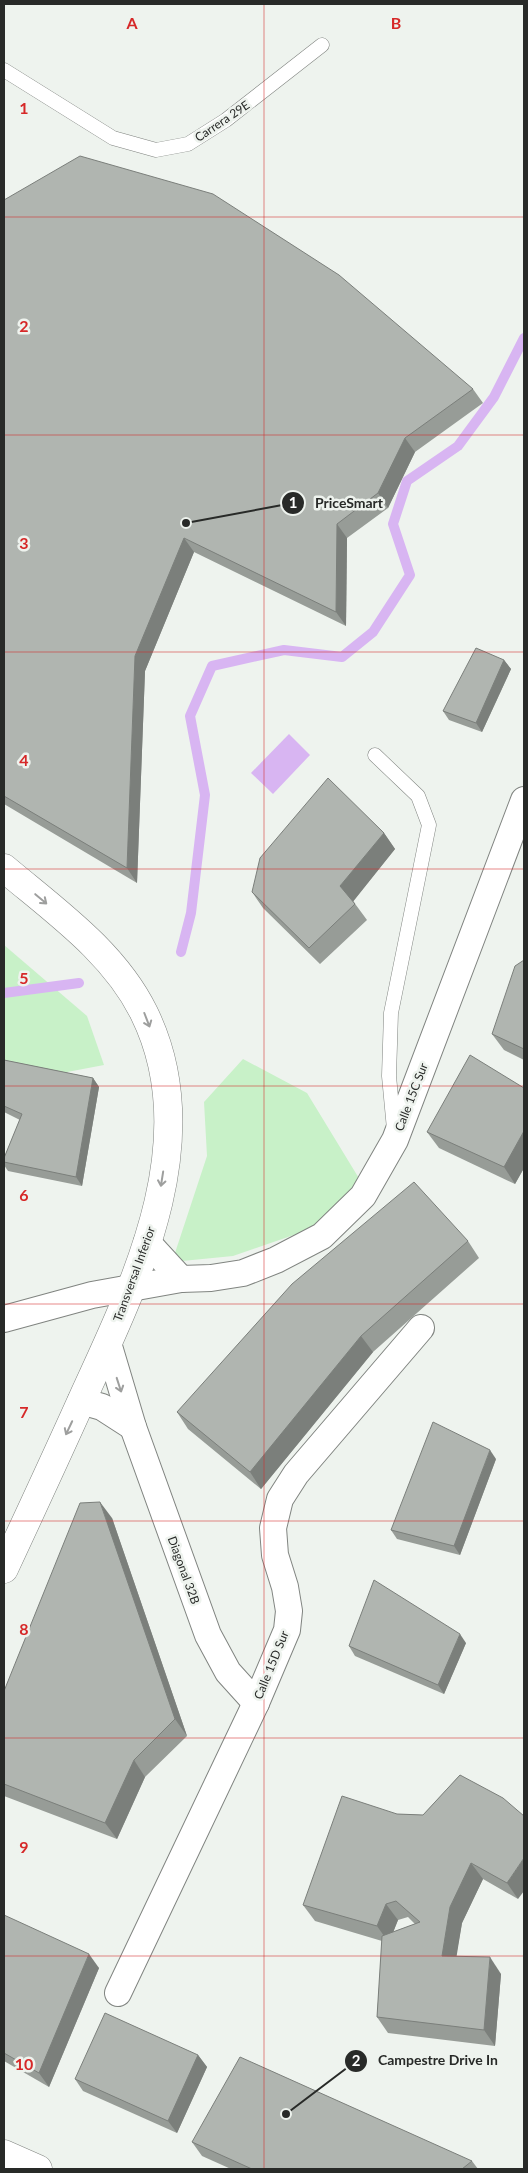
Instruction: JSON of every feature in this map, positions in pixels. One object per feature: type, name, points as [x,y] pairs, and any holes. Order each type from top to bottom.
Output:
[{"type":"main road","name":"Transversal Inferior","points":[[4,868],[93,943],[124,981],[144,1013],[158,1051],[168,1098],[168,1145],[160,1193],[147,1242],[131,1288],[108,1343],[4,1569]]},
{"type":"main road","points":[[4,2154],[38,2169]]},
{"type":"street","name":"Calle 15C Sur","points":[[131,1288],[181,1279],[211,1278],[243,1273],[276,1260],[322,1236],[363,1196],[394,1140],[524,800]]},
{"type":"street","points":[[147,1242],[181,1279]]},
{"type":"street","points":[[4,1318],[51,1304],[131,1288]]},
{"type":"street","name":"Calle 15D Sur","points":[[118,1993],[256,1703],[286,1630],[289,1611],[285,1587],[275,1555],[274,1528],[280,1499],[296,1474],[421,1328]]},
{"type":"street","name":"Diagonal 32B","points":[[108,1343],[133,1426],[208,1635],[228,1672],[256,1703]]},
{"type":"street","points":[[81,1402],[102,1407],[133,1426]]},
{"type":"lane","name":"Carrera 29E","points":[[4,70],[113,138],[156,150],[188,144],[226,120],[322,46]]},
{"type":"lane","points":[[375,755],[418,796],[429,824],[390,1013],[389,1076],[394,1140]]},
{"type":"green space","points":[[4,945],[87,1016],[104,1065],[4,1084]]},
{"type":"green space","points":[[243,1059],[307,1093],[360,1180],[311,1229],[233,1256],[172,1262],[207,1156],[204,1102]]},
{"type":"shaded area","points":[[289,734],[310,755],[273,794],[251,773]]},
{"type":"building","points":[[80,156],[213,194],[339,275],[473,389],[405,438],[378,493],[337,524],[336,612],[184,538],[135,656],[127,868],[4,796],[4,200]]},
{"type":"building","points":[[476,648],[504,660],[476,723],[443,711]]},
{"type":"building","points":[[328,778],[384,833],[340,886],[355,904],[309,948],[252,892],[260,858]]},
{"type":"building","points":[[524,960],[524,1049],[492,1034],[515,966]]},
{"type":"building","points":[[470,1055],[524,1088],[524,1131],[504,1167],[427,1132]]},
{"type":"building","points":[[4,1060],[93,1078],[76,1177],[4,1162],[22,1114],[4,1106]]},
{"type":"building","points":[[414,1182],[468,1241],[361,1336],[250,1472],[177,1412],[292,1284]]},
{"type":"building","points":[[433,1422],[490,1450],[454,1546],[391,1530]]},
{"type":"building","points":[[100,1502],[175,1719],[134,1760],[105,1823],[4,1784],[4,1691],[80,1503]]},
{"type":"building","points":[[374,1580],[460,1634],[438,1685],[349,1646]]},
{"type":"building","points":[[460,1775],[503,1798],[524,1816],[524,1858],[507,1883],[471,1863],[450,1907],[442,1956],[490,1957],[484,2030],[377,2017],[382,1936],[420,1922],[396,1901],[386,1904],[377,1926],[303,1905],[342,1796],[397,1814],[423,1815]]},
{"type":"building","points":[[4,1915],[89,1954],[39,2073],[4,2053]]},
{"type":"building","points":[[105,2013],[198,2055],[168,2121],[75,2079]]},
{"type":"building","points":[[240,2057],[472,2161],[462,2169],[252,2169],[192,2142]]},
{"type":"waterway","points":[[181,952],[191,913],[205,795],[190,716],[212,666],[284,650],[342,657],[373,632],[410,575],[393,524],[407,481],[458,446],[494,397],[524,338]]},
{"type":"waterway","points":[[4,993],[79,983]]},
{"type":"place","name":"PriceSmart","points":[[186,523]]},
{"type":"place","name":"Campestre Drive In","points":[[286,2114]]}]
